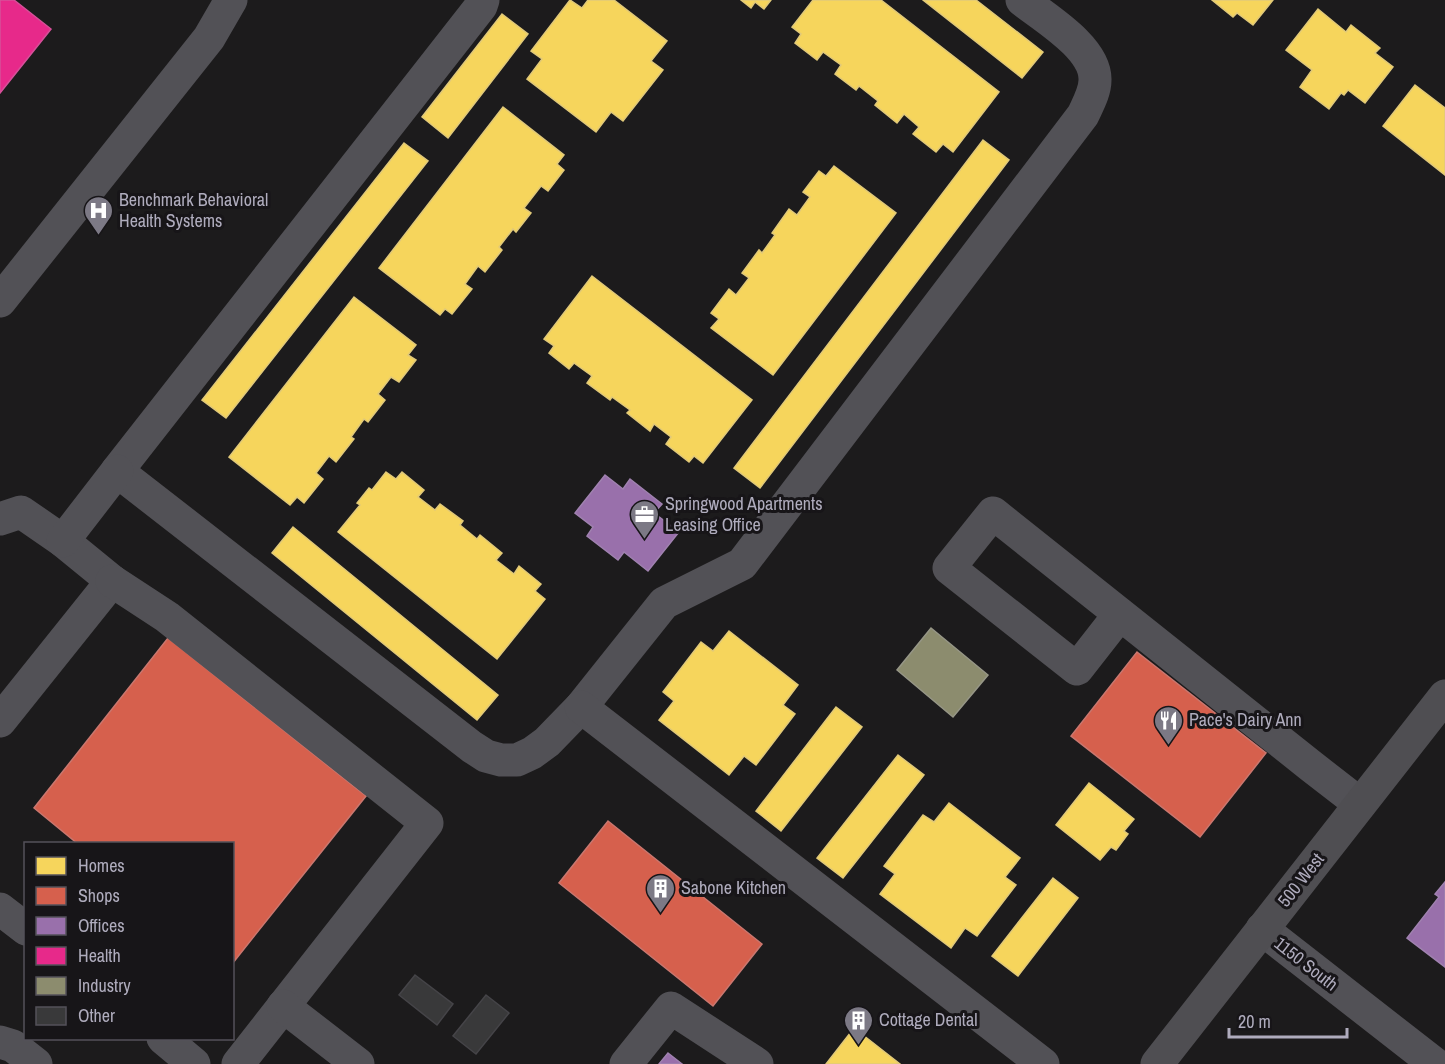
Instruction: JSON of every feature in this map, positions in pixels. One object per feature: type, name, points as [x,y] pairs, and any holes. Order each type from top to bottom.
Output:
[{"type":"main road","name":"500 West","points":[[1157,1064],[1445,696]]},
{"type":"street","points":[[0,301],[209,38],[231,0]]},
{"type":"street","points":[[63,542],[475,14],[483,0]]},
{"type":"street","points":[[117,471],[472,747],[486,756],[501,760],[517,760],[532,753],[581,707],[664,603],[742,564],[1083,115],[1096,81],[1093,65],[1085,52],[1073,40],[1022,0]]},
{"type":"street","points":[[0,519],[21,512],[112,581],[167,617],[428,823],[238,1064]]},
{"type":"street","points":[[1120,614],[1077,669],[949,567],[993,513],[1360,804]]},
{"type":"street","points":[[0,721],[112,581]]},
{"type":"street","points":[[581,707],[1042,1064]]},
{"type":"street","name":"1150 South","points":[[1262,929],[1435,1064]]},
{"type":"street","points":[[284,1006],[358,1064]]},
{"type":"street","points":[[626,1064],[671,1008],[757,1064]]},
{"type":"street","points":[[165,1040],[195,1064]]},
{"type":"street","points":[[0,1042],[13,1046],[36,1064]]},
{"type":"building: Homes","points":[[570,0],[582,8],[588,0],[614,0],[667,41],[651,61],[663,70],[623,121],[611,112],[596,132],[527,79],[542,59],[531,51]]},
{"type":"building: Homes","points":[[741,0],[771,0],[764,9],[755,2],[751,8]]},
{"type":"building: Homes","points":[[813,0],[881,0],[999,92],[953,152],[943,144],[936,152],[913,134],[919,127],[904,114],[897,123],[875,105],[878,101],[859,86],[856,90],[835,74],[841,65],[823,52],[817,60],[795,43],[801,34],[792,27]]},
{"type":"building: Homes","points":[[923,0],[976,0],[1043,52],[1022,78]]},
{"type":"building: Homes","points":[[1212,0],[1273,0],[1253,25],[1237,13],[1233,17]]},
{"type":"building: Homes","points":[[1318,9],[1346,32],[1351,25],[1380,48],[1375,53],[1393,67],[1365,103],[1348,90],[1344,95],[1341,93],[1329,109],[1300,87],[1312,70],[1286,50]]},
{"type":"building: Homes","points":[[502,14],[528,34],[448,138],[422,117]]},
{"type":"building: Homes","points":[[1415,85],[1445,108],[1445,175],[1383,126]]},
{"type":"building: Homes","points":[[503,107],[564,155],[557,164],[564,170],[548,191],[541,186],[524,208],[531,213],[516,232],[513,229],[499,247],[502,250],[485,272],[478,266],[465,284],[472,289],[452,314],[445,309],[440,315],[379,268]]},
{"type":"building: Homes","points":[[983,140],[1009,160],[760,488],[734,468]]},
{"type":"building: Homes","points":[[404,143],[428,161],[226,418],[202,400]]},
{"type":"building: Homes","points":[[834,166],[896,213],[773,375],[711,328],[719,319],[711,313],[729,289],[736,295],[749,278],[742,273],[759,250],[762,253],[775,235],[772,233],[789,209],[797,215],[810,197],[803,192],[819,171],[826,176]]},
{"type":"building: Homes","points":[[592,276],[752,400],[703,463],[694,456],[689,462],[666,444],[671,437],[654,424],[650,431],[627,413],[630,410],[612,397],[610,400],[587,383],[592,376],[574,363],[569,369],[549,353],[554,346],[544,339]]},
{"type":"building: Homes","points":[[354,297],[416,345],[408,355],[416,360],[399,382],[391,377],[378,394],[385,400],[368,422],[364,419],[351,437],[354,439],[336,462],[329,456],[316,473],[323,479],[304,503],[297,497],[290,505],[229,457]]},
{"type":"building: Homes","points":[[386,472],[396,479],[402,472],[424,490],[418,497],[435,510],[440,504],[463,521],[460,525],[477,539],[480,535],[502,553],[496,560],[514,574],[519,566],[541,584],[535,591],[545,599],[497,659],[338,532],[360,505],[357,503],[369,488],[372,490]]},
{"type":"building: Homes","points":[[293,527],[498,695],[477,720],[272,553]]},
{"type":"building: Homes","points":[[729,631],[798,685],[783,705],[795,714],[756,765],[744,756],[729,775],[659,720],[674,701],[663,692],[701,642],[713,651]]},
{"type":"building: Homes","points":[[836,707],[862,727],[781,831],[756,811]]},
{"type":"building: Homes","points":[[898,755],[924,775],[843,878],[817,858]]},
{"type":"building: Homes","points":[[1089,783],[1134,819],[1124,831],[1128,834],[1116,850],[1111,847],[1100,860],[1056,825]]},
{"type":"building: Homes","points":[[949,803],[1020,858],[1005,877],[1016,885],[977,936],[965,928],[951,948],[880,894],[895,874],[884,866],[923,815],[934,822]]},
{"type":"building: Homes","points":[[1053,878],[1078,898],[1018,976],[992,956]]},
{"type":"building: Homes","name":"Cottage Dental","points":[[854,1028],[900,1064],[826,1064]]},
{"type":"building: Shops","points":[[168,638],[366,796],[234,961],[234,842],[76,842],[34,808]]},
{"type":"building: Shops","name":"Pace's Dairy Ann","points":[[1137,652],[1266,753],[1200,837],[1071,736]]},
{"type":"building: Shops","name":"Sabone Kitchen","points":[[608,821],[762,944],[713,1006],[559,883]]},
{"type":"building: Offices","points":[[605,475],[623,489],[630,479],[662,504],[654,513],[679,532],[648,571],[624,552],[618,560],[587,536],[593,527],[575,513]]},
{"type":"building: Offices","points":[[1445,882],[1445,967],[1407,938],[1439,897],[1435,894]]},
{"type":"building: Offices","points":[[668,1053],[682,1064],[659,1064]]},
{"type":"building: Health","points":[[0,0],[14,0],[51,29],[0,93]]},
{"type":"building: Industry","points":[[931,628],[988,675],[953,717],[897,670]]},
{"type":"building: Other","points":[[415,975],[453,1004],[437,1025],[399,995]]},
{"type":"building: Other","points":[[486,995],[509,1013],[476,1054],[453,1036]]},
{"type":"place","name":"Benchmark Behavioral Health Systems","points":[[98,236]]},
{"type":"place","name":"Springwood Apartments Leasing Office","points":[[644,540]]},
{"type":"place","name":"Pace's Dairy Ann","points":[[1168,746]]},
{"type":"place","name":"Sabone Kitchen","points":[[660,914]]},
{"type":"place","name":"Cottage Dental","points":[[858,1046]]}]
